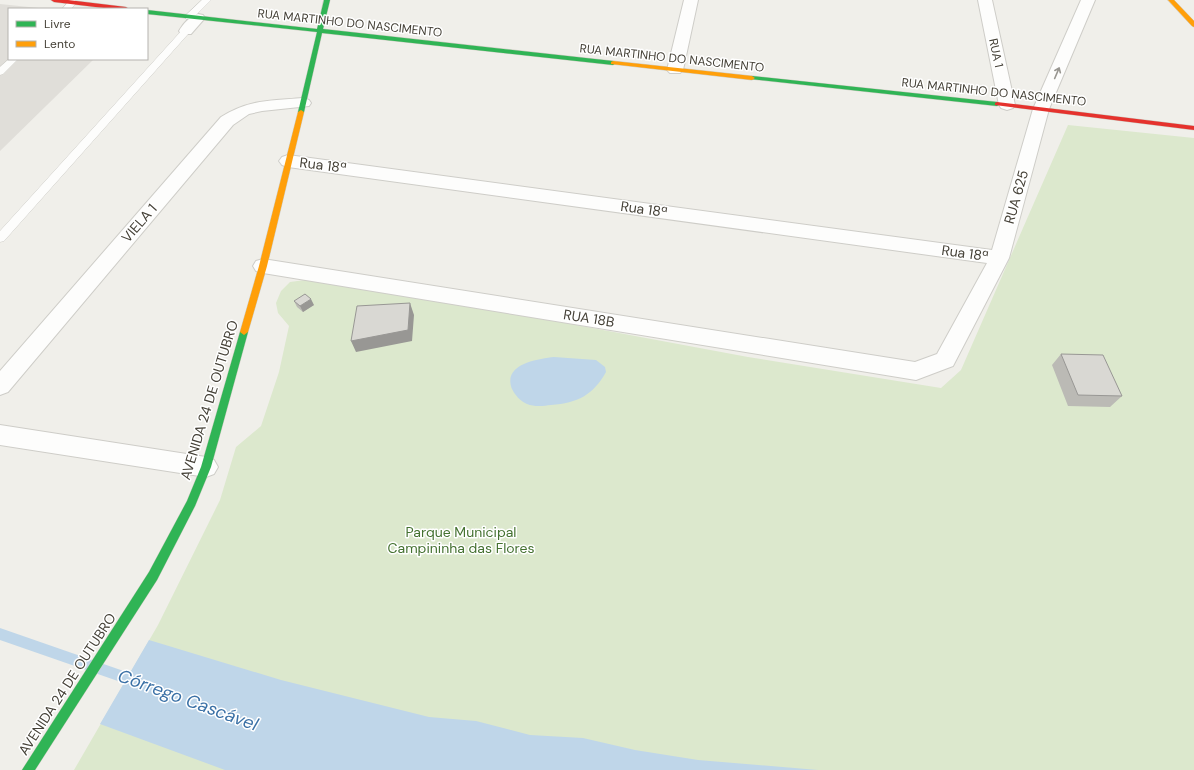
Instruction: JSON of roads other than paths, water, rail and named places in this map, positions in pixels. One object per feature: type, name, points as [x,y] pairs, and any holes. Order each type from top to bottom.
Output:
[{"type":"street","points":[[54,0],[118,8]]},
{"type":"street","name":"AVENIDA 24 DE OUTUBRO","points":[[28,770],[153,576],[191,503],[206,467],[263,266],[321,32],[327,0]]},
{"type":"street","points":[[675,70],[691,0]]},
{"type":"street","name":"RUA 1","points":[[985,0],[1007,105]]},
{"type":"street","name":"RUA 625","points":[[916,371],[945,360],[999,258],[1041,109],[1088,0]]},
{"type":"street","points":[[1171,0],[1194,25]]},
{"type":"street","name":"RUA MARTINHO DO NASCIMENTO","points":[[148,12],[191,22],[321,32],[1007,105],[1194,128]]},
{"type":"street","name":"VIELA 1","points":[[0,386],[227,121],[243,110],[261,106],[303,103]]},
{"type":"street","name":"Rua 18ª","points":[[288,161],[999,258]]},
{"type":"street","name":"RUA 18B","points":[[263,266],[916,371]]},
{"type":"street","points":[[0,435],[206,467]]},
{"type":"lane","points":[[0,238],[191,22],[207,0]]},
{"type":"lane","points":[[67,8],[73,2]]},
{"type":"lane","points":[[0,72],[13,60]]},
{"type":"water","points":[[554,357],[596,360],[605,367],[606,372],[596,387],[577,400],[561,404],[536,406],[527,404],[516,396],[510,381],[512,374],[517,368],[531,361]]},
{"type":"water","points":[[149,640],[281,680],[429,717],[476,721],[530,735],[583,738],[635,750],[698,760],[818,770],[225,770],[100,724]]},
{"type":"waterway","name":"Córrego Cascável","points":[[0,634],[138,682]]},
{"type":"park label","name":"Parque Municipal Campininha das Flores","points":[[461,540]]}]
